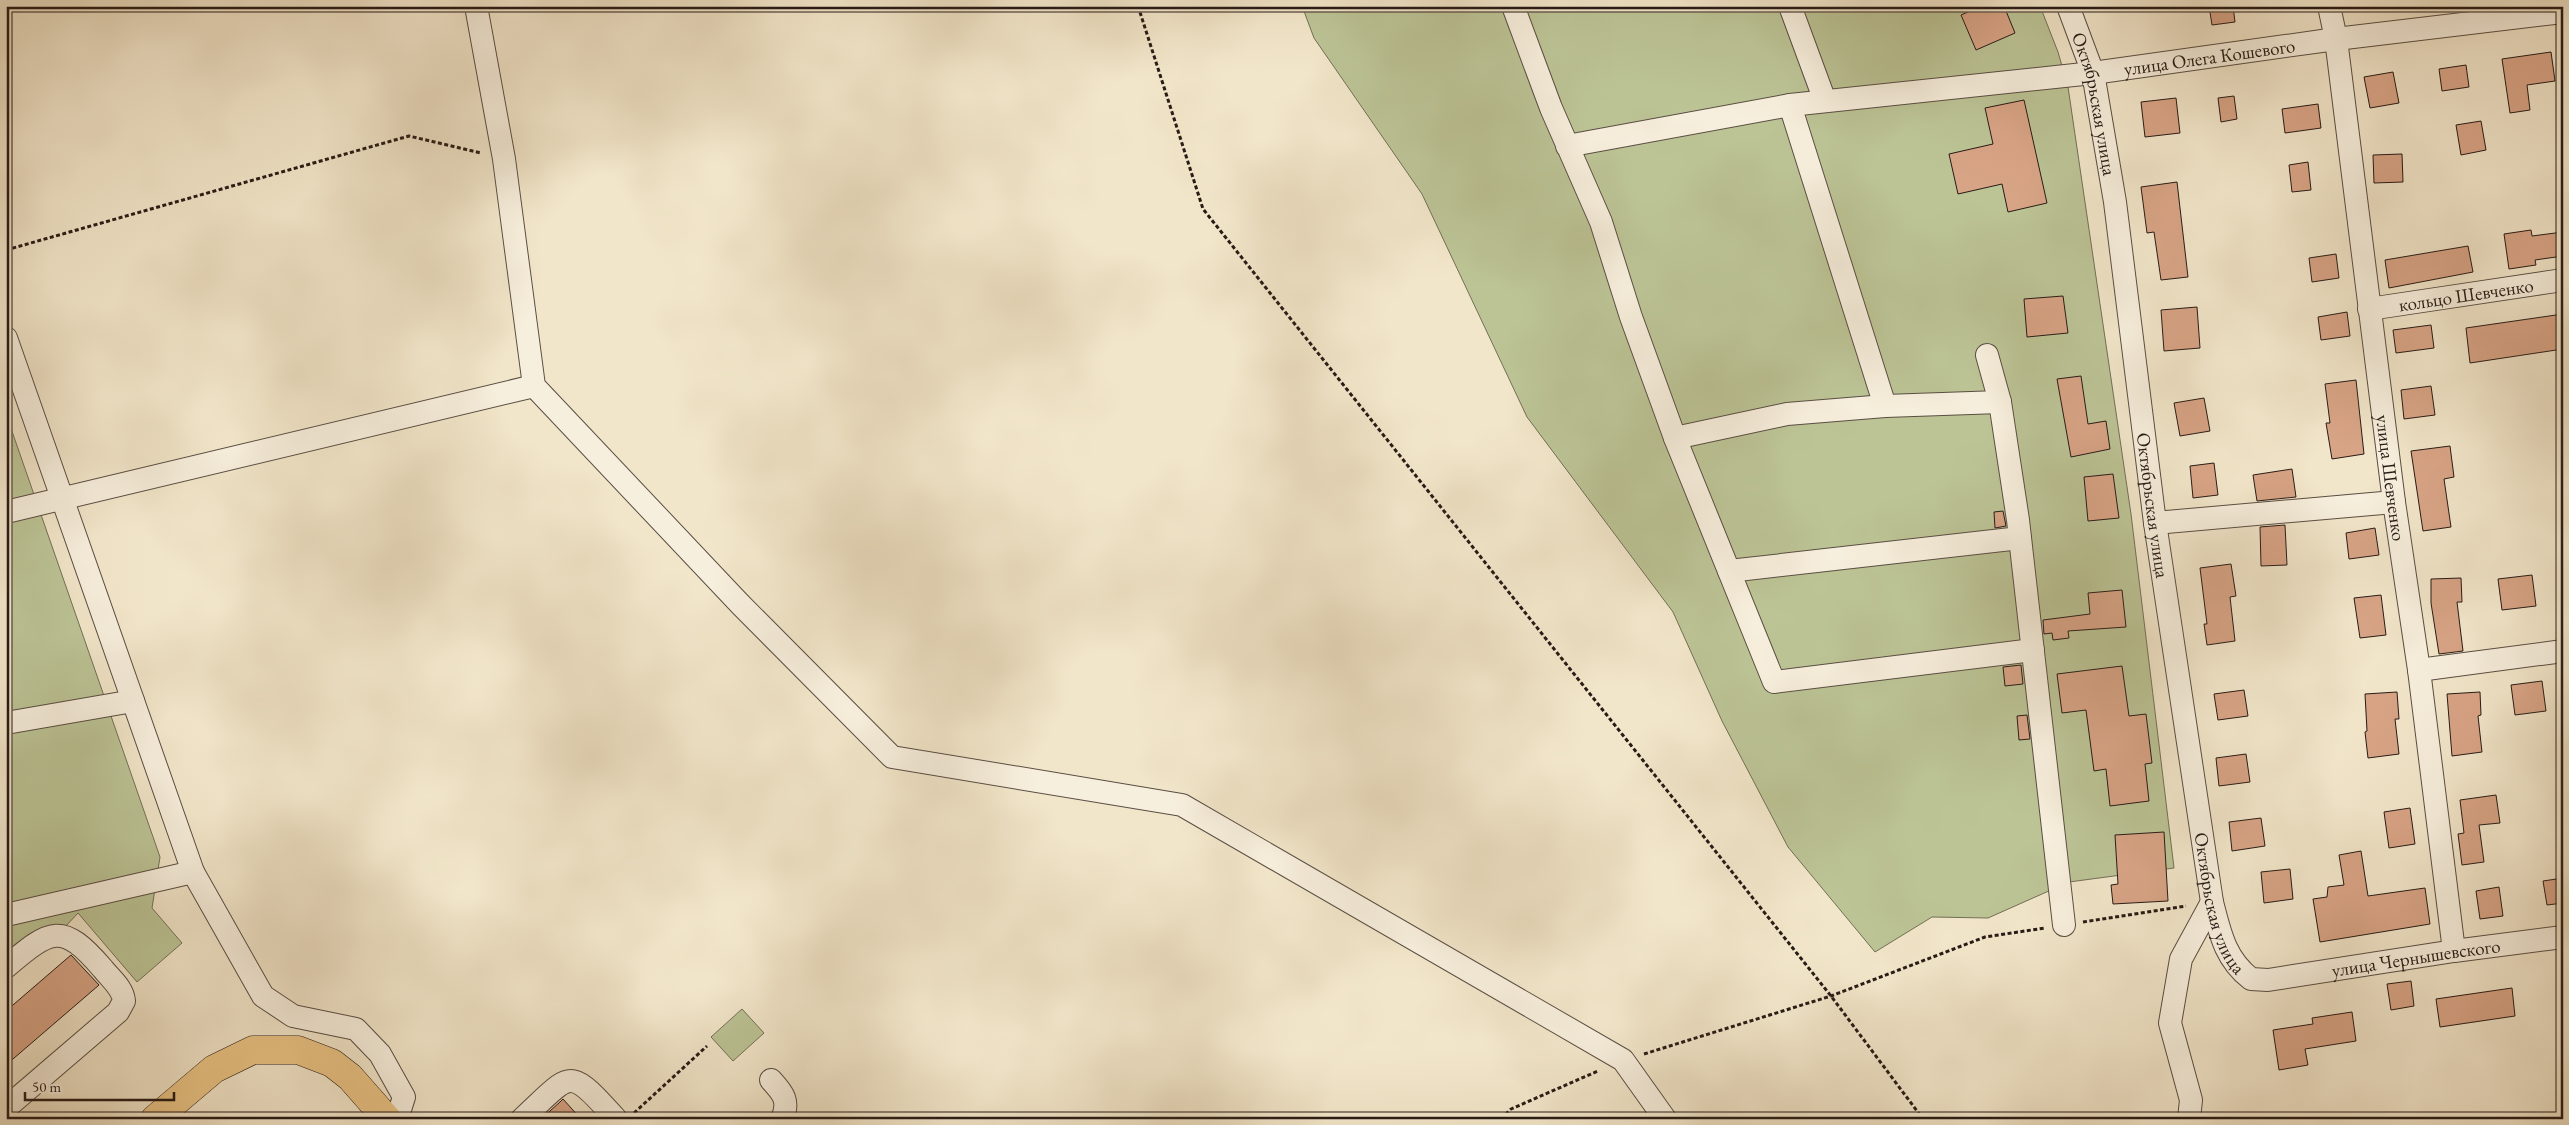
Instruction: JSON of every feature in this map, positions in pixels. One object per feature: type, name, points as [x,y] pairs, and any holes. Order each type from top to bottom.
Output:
[{"type":"main road","points":[[155,1119],[214,1069],[253,1050],[298,1050],[338,1068],[350,1077],[387,1119]]},
{"type":"street","points":[[476,6],[504,159],[534,386],[740,604],[892,756],[1182,805],[1623,1060],[1665,1119]]},
{"type":"street","points":[[1513,6],[1550,108],[1602,222],[1631,317],[1675,438],[1774,682],[2033,650]]},
{"type":"street","points":[[1790,6],[1825,101]]},
{"type":"street","name":"Октябрьская улица","points":[[2068,6],[2093,73],[2116,202],[2155,523],[2212,902],[2222,941],[2229,956],[2252,979],[2268,980]]},
{"type":"street","name":"улица Шевченко","points":[[2330,6],[2336,40],[2394,502],[2418,670],[2454,951]]},
{"type":"street","name":"улица Олега Кошевого","points":[[1567,146],[1790,105],[2093,73],[2563,12]]},
{"type":"street","points":[[1790,105],[1885,406]]},
{"type":"street","name":"кольцо Шевченко","points":[[2369,308],[2563,280]]},
{"type":"street","points":[[6,338],[193,872],[263,996],[293,1016],[356,1029],[380,1054],[404,1097],[397,1119]]},
{"type":"street","points":[[1987,355],[2000,402],[2020,538],[2064,925]]},
{"type":"street","points":[[6,512],[62,497],[534,386]]},
{"type":"street","points":[[1675,438],[1787,414],[1885,406],[2000,402]]},
{"type":"street","points":[[2155,523],[2394,502]]},
{"type":"street","points":[[1729,571],[2020,538]]},
{"type":"street","points":[[2418,670],[2563,651]]},
{"type":"street","points":[[6,723],[133,701]]},
{"type":"street","points":[[6,915],[193,872]]},
{"type":"street","points":[[2189,1119],[2191,1100],[2170,1024],[2181,959],[2212,902]]},
{"type":"street","points":[[6,967],[38,940],[49,937],[67,938],[83,946],[119,988],[124,1001],[118,1012],[6,1108]]},
{"type":"street","name":"улица Чернышевского","points":[[2268,980],[2454,951],[2563,937]]},
{"type":"street","points":[[522,1119],[561,1083],[571,1080],[587,1086],[616,1119]]},
{"type":"street","points":[[771,1080],[784,1094],[787,1102],[782,1119]]},
{"type":"path","points":[[1138,6],[1203,209],[1832,996],[1923,1119]]},
{"type":"path","points":[[6,250],[410,136],[504,159]]},
{"type":"path","points":[[1501,1119],[1512,1108],[1623,1060],[1832,996],[1985,937],[2212,902]]},
{"type":"path","points":[[627,1119],[707,1046]]},
{"type":"green space","points":[[1302,6],[2040,6],[2058,52],[2068,87],[2131,514],[2174,868],[2069,882],[1988,918],[1932,917],[1875,952],[1788,847],[1722,721],[1673,612],[1527,417],[1422,194],[1314,38]]},
{"type":"green space","points":[[6,414],[160,857],[152,908],[182,943],[137,982],[78,913],[65,927],[6,959]]},
{"type":"green space","points":[[742,1009],[764,1033],[733,1061],[711,1037]]},
{"type":"building","points":[[1982,6],[2004,6],[2015,33],[1976,50],[1961,15]]},
{"type":"building","points":[[2209,6],[2233,6],[2235,22],[2212,25]]},
{"type":"building","points":[[2551,52],[2555,81],[2527,85],[2530,110],[2510,113],[2502,59]]},
{"type":"building","points":[[2466,65],[2469,87],[2442,91],[2439,69]]},
{"type":"building","points":[[2393,72],[2399,103],[2370,108],[2364,77]]},
{"type":"building","points":[[2234,96],[2237,119],[2221,122],[2218,98]]},
{"type":"building","points":[[2176,98],[2180,133],[2145,137],[2141,102]]},
{"type":"building","points":[[2024,100],[2047,203],[2008,212],[2002,184],[1958,194],[1949,154],[1993,144],[1985,108]]},
{"type":"building","points":[[2318,104],[2321,128],[2285,133],[2282,109]]},
{"type":"building","points":[[2481,121],[2486,150],[2461,155],[2456,125]]},
{"type":"building","points":[[2402,154],[2403,182],[2374,183],[2373,155]]},
{"type":"building","points":[[2308,162],[2311,190],[2292,192],[2289,165]]},
{"type":"building","points":[[2177,182],[2188,277],[2161,280],[2154,232],[2147,233],[2141,187]]},
{"type":"building","points":[[2531,230],[2532,236],[2563,232],[2563,256],[2535,260],[2536,265],[2509,269],[2504,234]]},
{"type":"building","points":[[2468,246],[2473,272],[2389,288],[2385,260]]},
{"type":"building","points":[[2336,254],[2339,278],[2312,282],[2309,258]]},
{"type":"building","points":[[2063,296],[2068,333],[2027,337],[2024,299]]},
{"type":"building","points":[[2197,307],[2200,348],[2164,351],[2161,310]]},
{"type":"building","points":[[2347,312],[2350,336],[2321,340],[2318,317]]},
{"type":"building","points":[[2563,314],[2563,349],[2470,363],[2466,328]]},
{"type":"building","points":[[2431,325],[2434,348],[2396,353],[2393,330]]},
{"type":"building","points":[[2081,376],[2088,424],[2106,421],[2110,449],[2071,457],[2057,379]]},
{"type":"building","points":[[2356,380],[2364,454],[2332,459],[2326,423],[2330,423],[2325,384]]},
{"type":"building","points":[[2431,386],[2435,415],[2404,419],[2401,390]]},
{"type":"building","points":[[2204,398],[2210,431],[2180,436],[2174,403]]},
{"type":"building","points":[[2450,446],[2454,477],[2444,479],[2451,527],[2423,531],[2411,451]]},
{"type":"building","points":[[2214,463],[2218,495],[2193,498],[2190,466]]},
{"type":"building","points":[[2292,469],[2296,497],[2257,501],[2253,475]]},
{"type":"building","points":[[2113,474],[2119,518],[2088,521],[2084,477]]},
{"type":"building","points":[[2003,511],[2006,526],[1995,528],[1994,512]]},
{"type":"building","points":[[2285,525],[2287,565],[2261,566],[2260,527]]},
{"type":"building","points":[[2375,528],[2379,555],[2349,559],[2346,533]]},
{"type":"building","points":[[2231,564],[2236,596],[2230,597],[2235,641],[2207,645],[2204,624],[2207,624],[2200,568]]},
{"type":"building","points":[[2532,575],[2536,606],[2502,610],[2498,579]]},
{"type":"building","points":[[2461,578],[2462,602],[2457,602],[2463,651],[2439,654],[2431,603],[2431,579]]},
{"type":"building","points":[[2122,590],[2126,627],[2068,631],[2069,638],[2053,640],[2052,633],[2044,634],[2043,620],[2090,614],[2088,593]]},
{"type":"building","points":[[2381,595],[2386,635],[2360,638],[2354,598]]},
{"type":"building","points":[[2021,665],[2023,684],[2005,686],[2003,667]]},
{"type":"building","points":[[2122,666],[2129,716],[2146,714],[2152,763],[2145,764],[2149,801],[2110,806],[2106,769],[2094,771],[2086,710],[2062,713],[2057,674]]},
{"type":"building","points":[[2542,681],[2546,711],[2515,715],[2511,685]]},
{"type":"building","points":[[2244,690],[2248,716],[2218,720],[2214,694]]},
{"type":"building","points":[[2397,692],[2399,719],[2395,719],[2399,754],[2368,758],[2365,732],[2367,731],[2365,694]]},
{"type":"building","points":[[2480,692],[2481,715],[2478,716],[2482,752],[2452,756],[2447,694]]},
{"type":"building","points":[[2027,715],[2030,739],[2019,740],[2017,716]]},
{"type":"building","points":[[2246,754],[2250,782],[2219,786],[2216,758]]},
{"type":"building","points":[[2496,795],[2500,823],[2479,825],[2484,862],[2462,865],[2458,834],[2464,833],[2460,800]]},
{"type":"building","points":[[2410,808],[2415,844],[2389,848],[2384,812]]},
{"type":"building","points":[[2261,818],[2265,846],[2232,851],[2229,822]]},
{"type":"building","points":[[2164,832],[2168,901],[2113,904],[2111,885],[2118,884],[2115,835]]},
{"type":"building","points":[[2361,851],[2368,896],[2425,888],[2430,924],[2320,942],[2313,899],[2327,897],[2328,887],[2344,885],[2339,855]]},
{"type":"building","points":[[2290,869],[2293,899],[2264,903],[2261,872]]},
{"type":"building","points":[[2563,878],[2563,903],[2547,905],[2543,881]]},
{"type":"building","points":[[2499,887],[2503,916],[2480,919],[2476,891]]},
{"type":"building","points":[[71,955],[99,985],[6,1065],[6,1011]]},
{"type":"building","points":[[2411,981],[2414,1006],[2391,1010],[2387,984]]},
{"type":"building","points":[[2512,988],[2515,1016],[2440,1027],[2436,999]]},
{"type":"building","points":[[2352,1012],[2356,1041],[2305,1049],[2308,1065],[2279,1070],[2273,1030],[2313,1024],[2312,1018]]},
{"type":"building","points":[[563,1099],[581,1119],[541,1119],[560,1102]]}]
